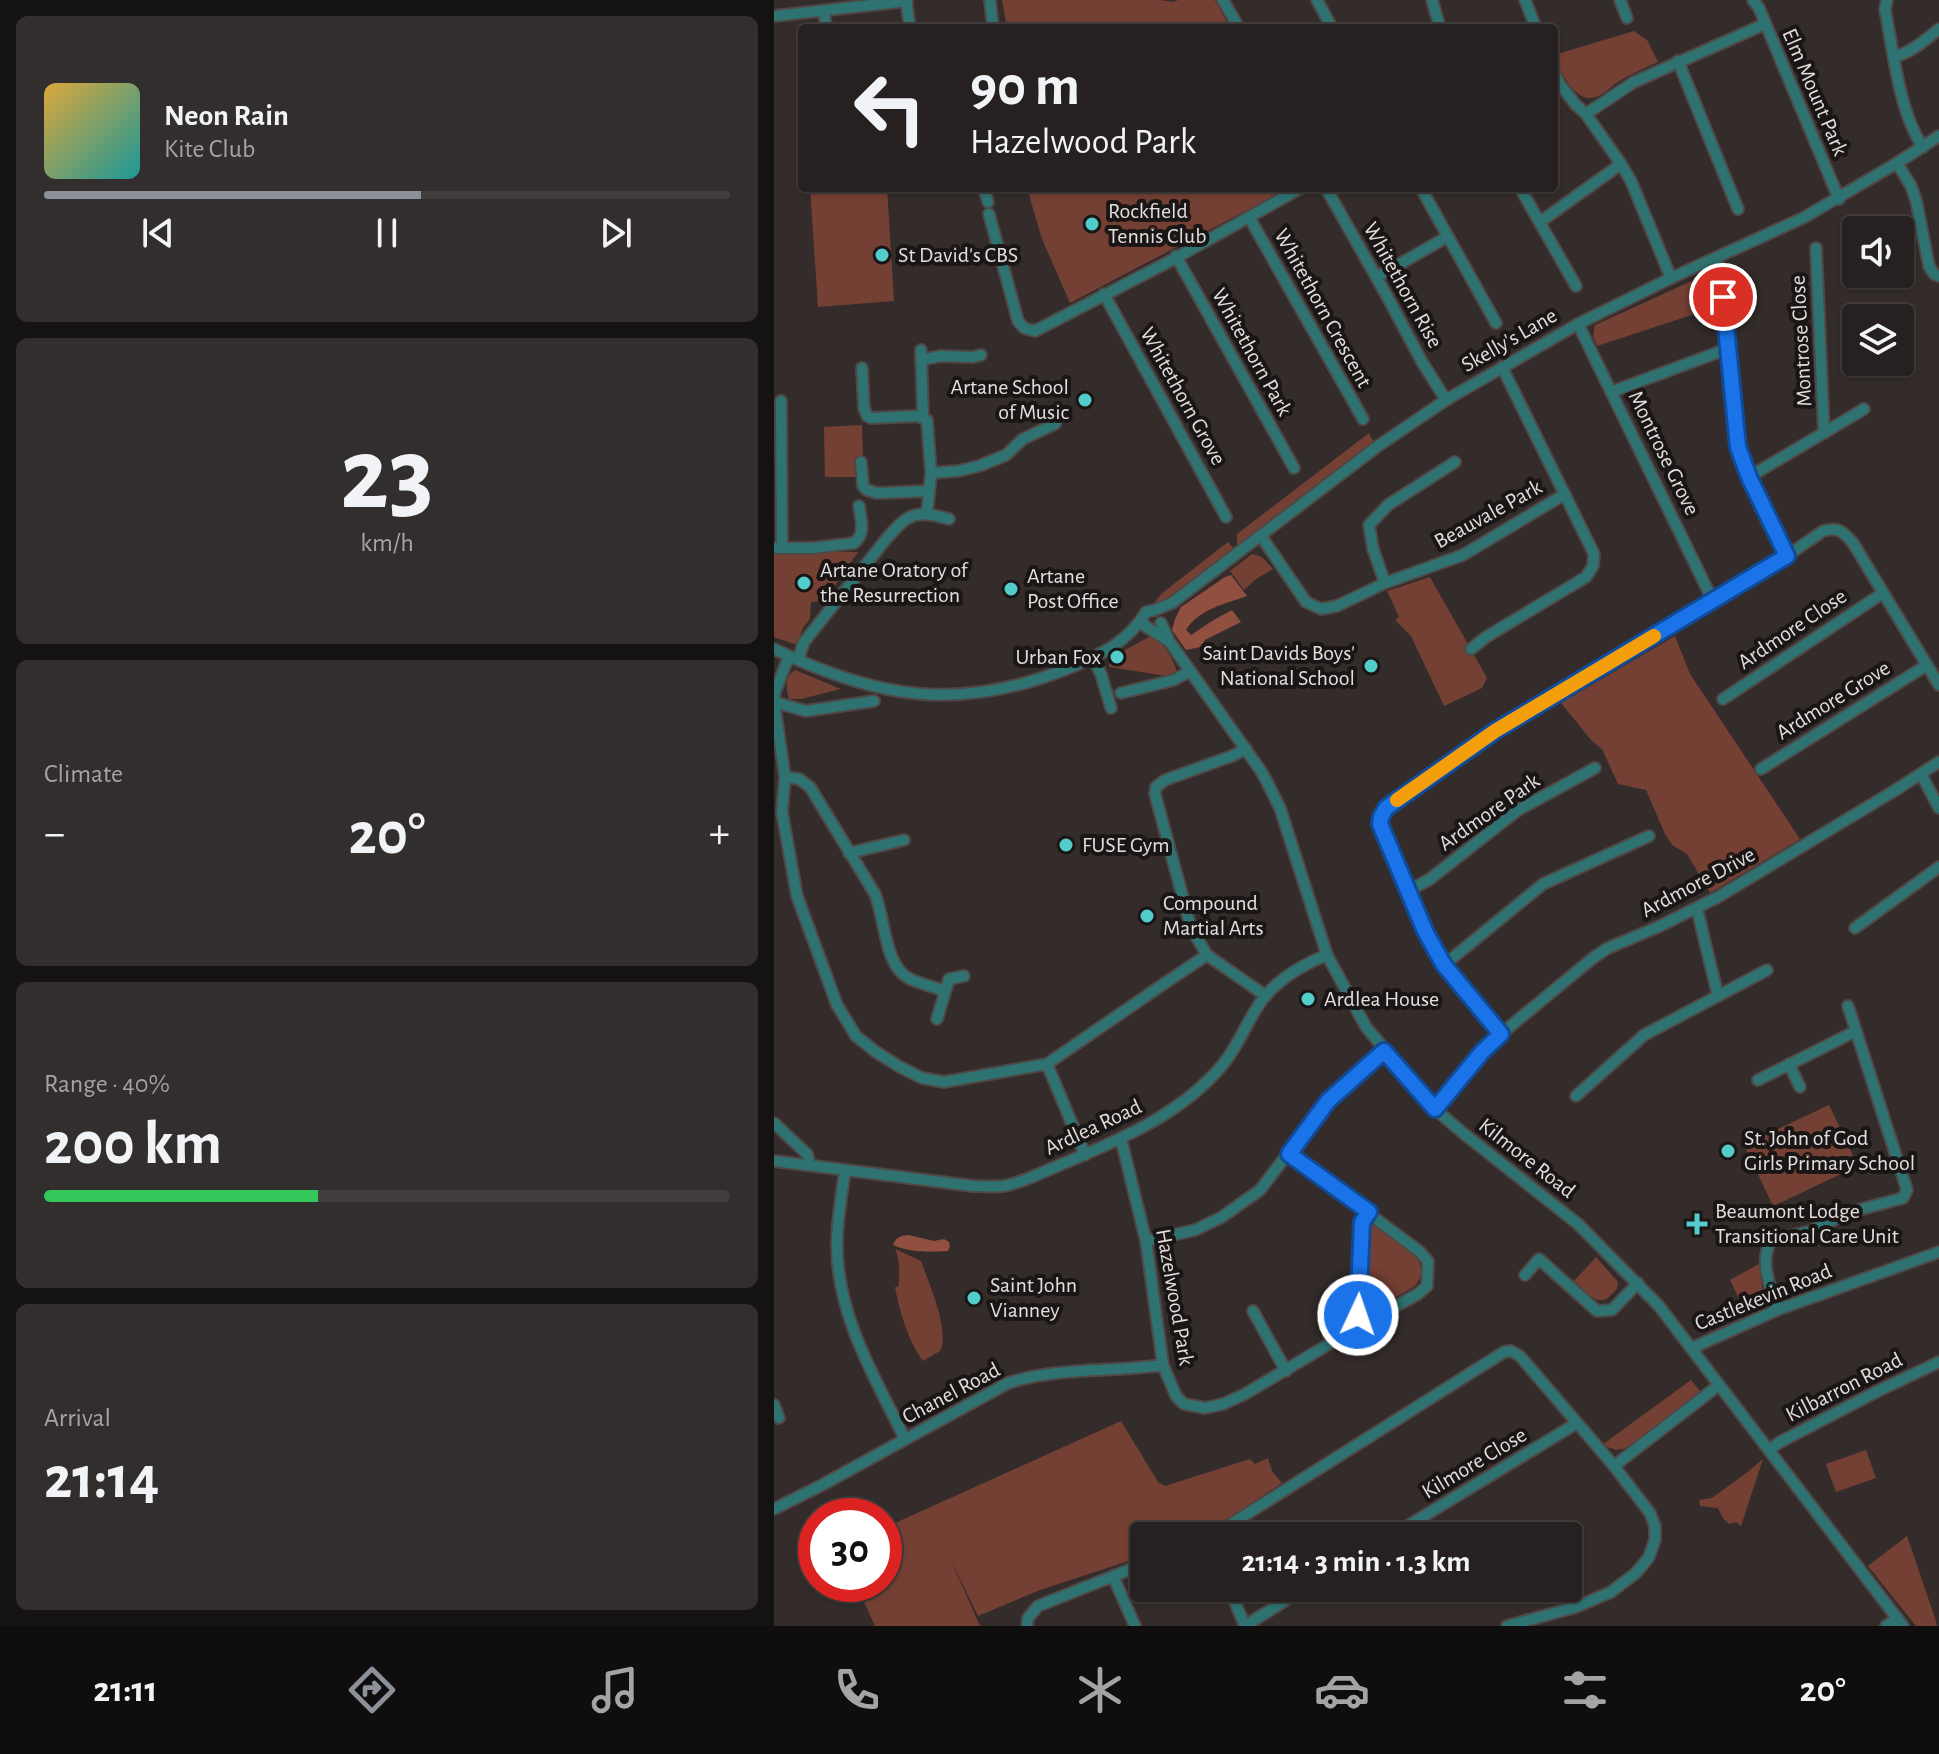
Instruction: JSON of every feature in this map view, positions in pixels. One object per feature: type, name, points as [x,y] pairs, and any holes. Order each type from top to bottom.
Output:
[{"type":"street","points":[[990,0],[993,24]]},
{"type":"street","points":[[1223,0],[1237,24]]},
{"type":"street","points":[[1317,0],[1330,24]]},
{"type":"street","points":[[1432,0],[1439,24]]},
{"type":"street","points":[[1525,0],[1534,24]]},
{"type":"street","points":[[1620,0],[1627,18]]},
{"type":"street","name":"Elm Mount Park","points":[[1753,0],[1839,199]]},
{"type":"street","points":[[1887,0],[1885,9],[1894,57],[1914,133],[1923,147]]},
{"type":"street","points":[[774,16],[906,1],[909,24]]},
{"type":"street","points":[[824,11],[826,24]]},
{"type":"street","points":[[1586,114],[1634,82],[1765,24]]},
{"type":"street","points":[[1894,57],[1917,46],[1939,29]]},
{"type":"street","points":[[1678,61],[1738,209]]},
{"type":"street","points":[[1558,81],[1586,114],[1631,181],[1671,278]]},
{"type":"street","name":"Skelly's Lane","points":[[1153,622],[1172,603],[1378,446],[1446,400],[1578,324],[1839,199],[1939,136]]},
{"type":"street","points":[[1897,163],[1916,200],[1929,266],[1939,276]]},
{"type":"street","points":[[1540,222],[1621,164]]},
{"type":"street","points":[[985,192],[988,202]]},
{"type":"street","points":[[989,214],[1018,321],[1024,328],[1035,331],[1294,192]]},
{"type":"street","name":"Whitethorn Rise","points":[[1328,192],[1446,400]]},
{"type":"street","points":[[1423,192],[1496,323]]},
{"type":"street","points":[[1522,192],[1576,286]]},
{"type":"street","name":"Whitethorn Crescent","points":[[1249,217],[1363,419]]},
{"type":"street","points":[[1377,277],[1447,237]]},
{"type":"street","name":"Montrose Close","points":[[1816,248],[1824,433]]},
{"type":"street","name":"Whitethorn Park","points":[[1176,256],[1294,468]]},
{"type":"street","points":[[1715,259],[1722,271],[1738,447],[1787,556]]},
{"type":"street","name":"Whitethorn Grove","points":[[1104,294],[1226,517]]},
{"type":"street","name":"Montrose Grove","points":[[1578,324],[1713,601]]},
{"type":"street","points":[[1611,392],[1727,349]]},
{"type":"street","points":[[927,513],[931,473],[928,423],[923,417],[921,355],[981,355]]},
{"type":"street","name":"Beauvale Park","points":[[1471,649],[1586,577],[1593,566],[1594,554],[1502,367]]},
{"type":"street","points":[[862,368],[867,416],[923,417]]},
{"type":"street","points":[[781,401],[778,548],[857,542],[862,533],[859,506]]},
{"type":"street","points":[[1749,477],[1864,409]]},
{"type":"street","points":[[931,473],[986,464],[1011,452],[1023,439],[1055,424]]},
{"type":"street","points":[[861,462],[863,486],[871,492],[929,491]]},
{"type":"street","points":[[1385,583],[1373,549],[1369,525],[1388,505],[1455,462]]},
{"type":"street","name":"Beauvale Park","points":[[1261,536],[1306,602],[1321,609],[1337,606],[1385,583],[1463,555],[1565,494]]},
{"type":"street","points":[[949,519],[927,513],[910,516],[887,538],[804,642],[775,692],[785,777],[778,812],[797,896],[837,1005],[856,1036],[876,1052],[922,1078],[944,1082],[1047,1064],[1207,955]]},
{"type":"street","points":[[1501,1034],[1444,965],[1425,931],[1380,824],[1386,808],[1495,731],[1787,556],[1823,531],[1841,530],[1853,543],[1939,685]]},
{"type":"street","name":"Ardmore Close","points":[[1723,699],[1883,593]]},
{"type":"street","points":[[774,649],[838,676],[877,688],[921,695],[965,695],[1011,687],[1056,673],[1093,658],[1153,622]]},
{"type":"street","name":"Kilmore Road","points":[[1153,622],[1261,771],[1280,808],[1327,955],[1366,1027],[1435,1109],[1578,1224],[1638,1283],[1692,1348],[1900,1622]]},
{"type":"street","points":[[1093,658],[1111,708]]},
{"type":"street","name":"Ardmore Grove","points":[[1761,769],[1927,665]]},
{"type":"street","points":[[1121,693],[1174,680],[1190,671]]},
{"type":"street","points":[[775,705],[806,711],[874,701]]},
{"type":"street","points":[[1246,749],[1165,780],[1155,790],[1191,928],[1207,955],[1266,996]]},
{"type":"street","name":"Ardmore Drive","points":[[1435,1109],[1501,1034],[1608,948],[1697,909],[1939,762]]},
{"type":"street","name":"Ardmore Park","points":[[1408,891],[1430,879],[1518,810],[1595,768]]},
{"type":"street","points":[[1921,774],[1939,808]]},
{"type":"street","points":[[785,777],[799,779],[810,787],[879,903],[893,961],[910,979],[945,991]]},
{"type":"street","points":[[1444,965],[1543,884],[1649,836]]},
{"type":"street","points":[[849,853],[904,840]]},
{"type":"street","points":[[1855,928],[1939,867]]},
{"type":"street","points":[[1697,909],[1718,996]]},
{"type":"street","name":"Ardlea Road","points":[[774,1161],[994,1187],[1022,1181],[1121,1139],[1159,1119],[1198,1089],[1225,1062],[1266,996],[1295,970],[1327,955]]},
{"type":"street","points":[[1576,1096],[1644,1035],[1767,970]]},
{"type":"street","points":[[937,1019],[949,979],[964,976]]},
{"type":"street","points":[[1777,1310],[1766,1266],[1767,1247],[1772,1240],[1811,1231],[1847,1213],[1903,1198],[1907,1190],[1848,1006]]},
{"type":"street","points":[[1758,1080],[1856,1031]]},
{"type":"street","points":[[1146,1241],[1195,1230],[1222,1217],[1260,1190],[1328,1101],[1384,1051]]},
{"type":"street","points":[[1047,1064],[1085,1155]]},
{"type":"street","points":[[1789,1064],[1800,1087]]},
{"type":"street","points":[[774,1123],[807,1154],[810,1165]]},
{"type":"street","name":"Hazelwood Park","points":[[1121,1139],[1146,1241],[1163,1365],[1176,1396],[1184,1404],[1205,1408],[1223,1404],[1286,1371],[1427,1286],[1428,1261],[1419,1251],[1289,1154]]},
{"type":"street","points":[[845,1170],[837,1242],[845,1304],[856,1339],[905,1439]]},
{"type":"street","points":[[1363,1324],[1358,1315],[1362,1222],[1369,1212]]},
{"type":"street","name":"Castlekevin Road","points":[[1692,1348],[1777,1310],[1939,1252]]},
{"type":"street","points":[[1525,1275],[1539,1259],[1597,1311],[1612,1310],[1638,1283]]},
{"type":"street","points":[[1253,1311],[1286,1371]]},
{"type":"street","points":[[1234,1522],[1504,1352],[1511,1351],[1520,1356],[1650,1513],[1655,1526],[1655,1540],[1649,1557],[1636,1573],[1611,1592],[1576,1607],[1507,1626]]},
{"type":"street","name":"Chanel Road","points":[[774,1509],[993,1390],[1025,1378],[1163,1365]]},
{"type":"street","name":"Kilbarron Road","points":[[1769,1450],[1864,1398],[1938,1366]]},
{"type":"street","points":[[1614,1466],[1719,1385]]},
{"type":"street","points":[[774,1405],[779,1418]]},
{"type":"street","name":"Kilmore Close","points":[[1414,1522],[1577,1423]]},
{"type":"street","points":[[1027,1626],[1028,1618],[1038,1606],[1130,1569]]},
{"type":"street","points":[[1113,1576],[1135,1626]]},
{"type":"street","points":[[1235,1602],[1245,1626],[1283,1602]]},
{"type":"street","points":[[1886,1626],[1900,1622]]},
{"type":"shaded area","points":[[1002,0],[1215,0],[1228,24],[1006,24]]},
{"type":"shaded area","points":[[1634,31],[1647,40],[1658,62],[1623,79],[1596,97],[1588,98],[1569,85],[1558,63],[1558,54]]},
{"type":"shaded area","points":[[810,192],[887,192],[894,301],[818,307]]},
{"type":"shaded area","points":[[1028,192],[1281,192],[1070,303],[1042,239]]},
{"type":"shaded area","points":[[1707,274],[1713,279],[1716,307],[1597,346],[1593,336],[1595,325]]},
{"type":"shaded area","points":[[862,425],[863,461],[857,461],[857,477],[825,477],[824,427]]},
{"type":"shaded area","points":[[1369,433],[1374,443],[1240,546],[1237,545],[1237,534]]},
{"type":"shaded area","points":[[1228,542],[1234,549],[1173,598],[1155,602],[1161,594]]},
{"type":"shaded area","points":[[774,552],[858,552],[824,601],[811,602],[810,619],[797,645],[774,637]]},
{"type":"shaded area","points":[[1252,554],[1261,557],[1273,569],[1244,590],[1230,571]]},
{"type":"shaded area","points":[[1231,575],[1247,596],[1205,612],[1186,630],[1191,635],[1232,610],[1241,622],[1205,640],[1200,647],[1186,650],[1172,630],[1181,607]]},
{"type":"shaded area","points":[[1430,577],[1487,678],[1482,688],[1444,706],[1411,636],[1395,620],[1399,617],[1387,591]]},
{"type":"shaded area","points":[[1151,636],[1171,657],[1177,673],[1173,677],[1109,667],[1110,658]]},
{"type":"shaded area","points":[[1675,636],[1690,674],[1800,839],[1710,893],[1687,854],[1672,845],[1665,834],[1646,790],[1618,784],[1602,749],[1561,703]]},
{"type":"shaded area","points":[[795,670],[841,689],[789,699],[787,680]]},
{"type":"shaded area","points":[[1829,1105],[1858,1166],[1773,1206],[1744,1145]]},
{"type":"shaded area","points":[[1373,1225],[1411,1251],[1421,1267],[1415,1286],[1368,1313],[1364,1300],[1368,1234]]},
{"type":"shaded area","points":[[908,1235],[934,1241],[944,1239],[950,1246],[948,1251],[927,1252],[893,1245],[899,1237]]},
{"type":"shaded area","points":[[895,1249],[921,1261],[940,1319],[940,1351],[923,1361],[909,1336],[899,1306],[895,1287],[898,1287],[899,1268]]},
{"type":"shaded area","points":[[1596,1257],[1618,1282],[1616,1290],[1602,1300],[1592,1297],[1574,1281]]},
{"type":"shaded area","points":[[1759,1264],[1766,1298],[1756,1308],[1751,1298],[1739,1299],[1730,1280]]},
{"type":"shaded area","points":[[1691,1380],[1701,1392],[1627,1448],[1616,1450],[1602,1445]]},
{"type":"shaded area","points":[[1121,1421],[1158,1482],[1165,1486],[1250,1459],[1255,1464],[1268,1458],[1272,1471],[1282,1483],[1223,1522],[1130,1522],[1130,1561],[1040,1590],[978,1616],[949,1556],[980,1626],[875,1626],[864,1602],[902,1602],[902,1520]]},
{"type":"shaded area","points":[[1866,1450],[1876,1478],[1836,1492],[1826,1464]]},
{"type":"shaded area","points":[[1763,1459],[1741,1526],[1736,1522],[1729,1524],[1718,1508],[1700,1506],[1699,1500],[1712,1498]]},
{"type":"shaded area","points":[[1907,1536],[1937,1626],[1916,1626],[1868,1566]]},
{"type":"slow traffic","points":[[1397,800],[1495,731],[1654,636]]},
{"type":"place","name":"Rockfield Tennis Club","points":[[1092,224]]},
{"type":"place","name":"St David's CBS","points":[[882,255]]},
{"type":"place","name":"Artane School of Music","points":[[1085,400]]},
{"type":"place","name":"Artane Oratory of the Resurrection","points":[[804,583]]},
{"type":"place","name":"Artane Post Office","points":[[1011,589]]},
{"type":"place","name":"Urban Fox","points":[[1117,657]]},
{"type":"place","name":"Saint Davids Boys' National School","points":[[1371,666]]},
{"type":"place","name":"FUSE Gym","points":[[1066,845]]},
{"type":"place","name":"Compound Martial Arts","points":[[1147,916]]},
{"type":"place","name":"Ardlea House","points":[[1308,999]]},
{"type":"place","name":"St. John of God Girls Primary School","points":[[1728,1151]]},
{"type":"place","name":"Beaumont Lodge Transitional Care Unit","points":[[1697,1224]]},
{"type":"place","name":"Saint John Vianney","points":[[974,1298]]},
{"type":"route","points":[[1358,1315],[1362,1222],[1369,1212],[1289,1154],[1328,1101],[1384,1051],[1435,1109],[1501,1034],[1444,965],[1425,931],[1380,824],[1386,808],[1495,731],[1787,556],[1738,447],[1723,297]]}]
